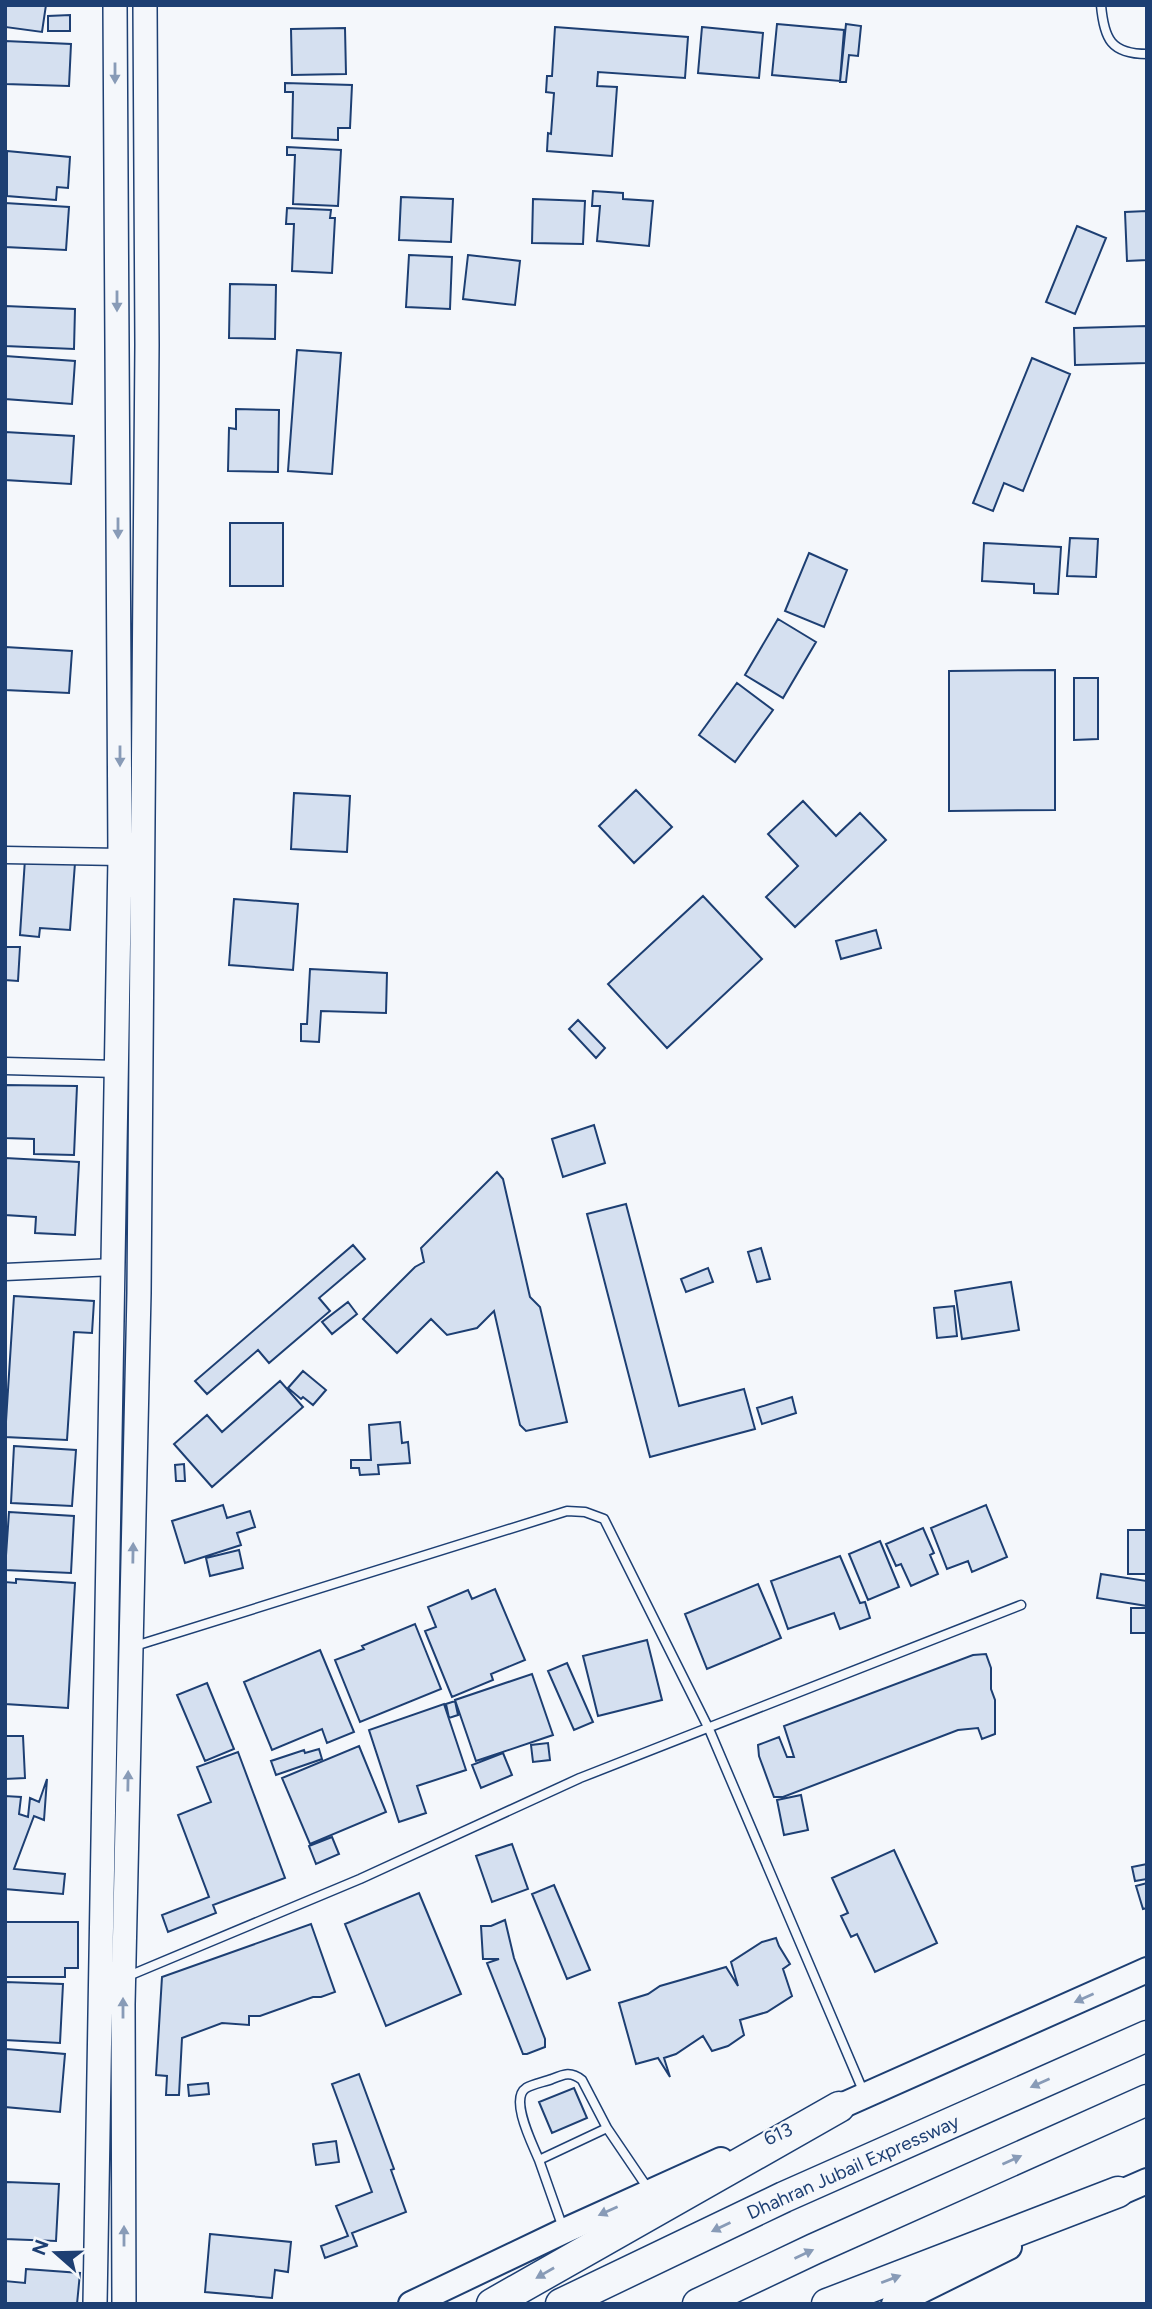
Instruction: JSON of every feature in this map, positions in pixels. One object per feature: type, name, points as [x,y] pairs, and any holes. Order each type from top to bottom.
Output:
[{"type":"highway","name":"Dhahran Jubail Expressway","points":[[561,2304],[784,2197],[1147,2035]]},
{"type":"highway","points":[[698,2304],[1147,2100]]},
{"type":"highway","points":[[492,2304],[852,2101]]},
{"type":"highway","points":[[827,2304],[1118,2192]]},
{"type":"main road","name":"613","points":[[411,2304],[564,2231],[1147,1970]]},
{"type":"main road","points":[[894,2304],[1118,2192],[1147,2181]]},
{"type":"street","points":[[95,2304],[120,857],[115,5]]},
{"type":"street","points":[[124,2304],[124,1978],[139,1279],[147,345],[145,5]]},
{"type":"street","points":[[5,855],[120,857]]},
{"type":"street","points":[[5,1066],[117,1069]]},
{"type":"street","points":[[5,1272],[114,1268]]},
{"type":"lane","points":[[1101,5],[1103,29],[1112,44],[1127,54],[1147,54]]},
{"type":"lane","points":[[131,1647],[567,1511],[585,1512],[604,1519],[709,1729],[852,2101]]},
{"type":"lane","points":[[124,1978],[360,1878],[580,1778],[1021,1605]]},
{"type":"lane","points":[[564,2231],[519,2107],[518,2098],[524,2089],[567,2073],[576,2075],[582,2080],[607,2129],[651,2192]]},
{"type":"lane","points":[[538,2160],[607,2129]]},
{"type":"building","points":[[5,5],[46,5],[42,32],[5,27]]},
{"type":"building","points":[[70,15],[70,31],[48,31],[48,16]]},
{"type":"building","points":[[777,24],[844,30],[840,81],[772,75]]},
{"type":"building","points":[[846,24],[861,26],[858,56],[849,55],[846,82],[840,82]]},
{"type":"building","points":[[555,27],[688,37],[685,78],[598,72],[597,86],[617,87],[612,156],[547,151],[554,93],[546,92],[547,76],[552,76]]},
{"type":"building","points":[[702,27],[763,33],[759,78],[698,73]]},
{"type":"building","points":[[345,28],[346,74],[292,75],[291,29]]},
{"type":"building","points":[[5,41],[71,44],[69,86],[5,84]]},
{"type":"building","points":[[285,83],[352,85],[350,128],[338,128],[338,140],[292,138],[293,92],[285,92]]},
{"type":"building","points":[[287,147],[341,150],[338,206],[293,204],[295,155],[287,155]]},
{"type":"building","points":[[7,151],[70,157],[68,188],[57,187],[56,200],[7,196]]},
{"type":"building","points":[[593,191],[623,193],[623,199],[653,201],[649,246],[597,241],[600,206],[592,206]]},
{"type":"building","points":[[401,197],[453,199],[451,242],[399,240]]},
{"type":"building","points":[[533,199],[585,201],[583,244],[532,243]]},
{"type":"building","points":[[5,203],[69,207],[66,250],[5,247]]},
{"type":"building","points":[[287,208],[331,210],[330,218],[335,218],[332,273],[292,271],[294,224],[286,224]]},
{"type":"building","points":[[1147,211],[1147,260],[1127,261],[1125,212]]},
{"type":"building","points":[[1077,226],[1106,238],[1075,314],[1046,302]]},
{"type":"building","points":[[409,255],[452,257],[450,309],[406,307]]},
{"type":"building","points":[[468,255],[520,261],[515,305],[463,299]]},
{"type":"building","points":[[230,284],[276,285],[275,339],[229,338]]},
{"type":"building","points":[[5,306],[75,309],[74,349],[5,346]]},
{"type":"building","points":[[1147,326],[1147,363],[1075,365],[1074,328]]},
{"type":"building","points":[[297,350],[341,353],[332,474],[288,471]]},
{"type":"building","points":[[5,356],[75,361],[72,404],[5,399]]},
{"type":"building","points":[[1032,358],[1070,374],[1023,491],[1004,483],[993,511],[973,503]]},
{"type":"building","points":[[236,409],[279,410],[278,472],[228,471],[229,428],[236,429]]},
{"type":"building","points":[[5,432],[74,436],[71,484],[5,480]]},
{"type":"building","points":[[230,523],[283,523],[283,586],[230,586]]},
{"type":"building","points":[[1070,538],[1098,539],[1096,577],[1067,576]]},
{"type":"building","points":[[984,543],[1061,547],[1058,594],[1034,593],[1034,584],[982,581]]},
{"type":"building","points":[[809,553],[847,570],[824,627],[785,611]]},
{"type":"building","points":[[778,619],[816,642],[783,698],[745,675]]},
{"type":"building","points":[[5,647],[72,651],[69,693],[5,690]]},
{"type":"building","points":[[1055,670],[1055,810],[949,811],[949,671]]},
{"type":"building","points":[[1074,678],[1098,678],[1098,739],[1074,740]]},
{"type":"building","points":[[737,683],[773,710],[735,762],[699,735]]},
{"type":"building","points":[[636,790],[672,827],[634,863],[599,826]]},
{"type":"building","points":[[294,793],[350,796],[347,852],[291,849]]},
{"type":"building","points":[[803,801],[836,836],[860,813],[886,840],[795,927],[766,897],[798,866],[768,834]]},
{"type":"building","points":[[25,859],[75,863],[70,930],[40,928],[39,937],[20,935]]},
{"type":"building","points":[[703,896],[762,959],[667,1048],[608,984]]},
{"type":"building","points":[[234,899],[298,904],[293,970],[229,965]]},
{"type":"building","points":[[876,930],[881,948],[841,959],[836,941]]},
{"type":"building","points":[[5,947],[20,947],[18,981],[5,980]]},
{"type":"building","points":[[310,969],[387,973],[386,1013],[321,1011],[319,1042],[301,1041],[301,1024],[307,1024]]},
{"type":"building","points":[[578,1020],[605,1048],[596,1058],[569,1029]]},
{"type":"building","points":[[5,1085],[77,1086],[74,1155],[34,1154],[34,1139],[5,1138]]},
{"type":"building","points":[[594,1125],[605,1163],[563,1177],[552,1139]]},
{"type":"building","points":[[5,1158],[79,1162],[75,1235],[35,1233],[36,1217],[5,1215]]},
{"type":"building","points":[[497,1172],[503,1179],[530,1297],[540,1307],[567,1422],[526,1431],[520,1425],[494,1311],[477,1328],[447,1335],[431,1319],[397,1353],[363,1319],[415,1267],[424,1262],[421,1248]]},
{"type":"building","points":[[626,1204],[679,1406],[744,1389],[755,1429],[650,1457],[587,1214]]},
{"type":"building","points":[[353,1245],[365,1259],[319,1298],[330,1311],[269,1363],[258,1350],[207,1394],[195,1381]]},
{"type":"building","points":[[761,1248],[770,1279],[757,1282],[748,1252]]},
{"type":"building","points":[[708,1268],[713,1282],[686,1292],[681,1279]]},
{"type":"building","points":[[1011,1282],[1019,1330],[962,1339],[955,1291]]},
{"type":"building","points":[[14,1296],[94,1301],[92,1333],[74,1332],[67,1440],[5,1437]]},
{"type":"building","points":[[348,1302],[357,1314],[332,1334],[322,1322]]},
{"type":"building","points":[[954,1306],[957,1336],[937,1338],[934,1308]]},
{"type":"building","points":[[303,1371],[326,1390],[313,1405],[288,1388]]},
{"type":"building","points":[[280,1381],[303,1407],[212,1487],[174,1444],[207,1415],[222,1432]]},
{"type":"building","points":[[792,1397],[796,1413],[762,1424],[757,1408]]},
{"type":"building","points":[[400,1422],[402,1443],[408,1442],[410,1463],[378,1465],[379,1474],[360,1475],[359,1468],[351,1468],[351,1460],[371,1460],[369,1425]]},
{"type":"building","points":[[14,1446],[76,1450],[72,1506],[11,1503]]},
{"type":"building","points":[[184,1464],[185,1481],[176,1481],[175,1465]]},
{"type":"building","points":[[223,1505],[227,1518],[250,1511],[255,1527],[237,1533],[241,1545],[185,1563],[172,1521]]},
{"type":"building","points":[[986,1505],[1007,1557],[972,1572],[968,1561],[947,1569],[931,1528]]},
{"type":"building","points":[[9,1512],[74,1516],[71,1573],[5,1570]]},
{"type":"building","points":[[923,1528],[934,1553],[930,1555],[938,1574],[911,1586],[901,1564],[896,1566],[886,1544]]},
{"type":"building","points":[[1128,1530],[1147,1530],[1147,1574],[1128,1574]]},
{"type":"building","points":[[880,1541],[899,1587],[868,1600],[849,1554]]},
{"type":"building","points":[[239,1550],[243,1568],[210,1576],[206,1558]]},
{"type":"building","points":[[840,1556],[860,1603],[865,1602],[870,1618],[840,1629],[834,1613],[788,1629],[771,1581]]},
{"type":"building","points":[[1101,1574],[1147,1581],[1147,1606],[1097,1598]]},
{"type":"building","points":[[16,1579],[75,1583],[68,1708],[5,1704],[5,1582],[16,1583]]},
{"type":"building","points":[[758,1584],[781,1638],[707,1669],[685,1614]]},
{"type":"building","points":[[495,1589],[525,1660],[491,1674],[493,1680],[452,1697],[425,1631],[436,1627],[428,1607],[468,1590],[472,1599]]},
{"type":"building","points":[[1131,1608],[1147,1608],[1147,1633],[1131,1633]]},
{"type":"building","points":[[415,1624],[441,1689],[360,1722],[335,1660]]},
{"type":"building","points":[[647,1640],[662,1700],[598,1716],[583,1656]]},
{"type":"building","points":[[320,1650],[354,1732],[327,1743],[322,1729],[272,1750],[244,1682]]},
{"type":"building","points":[[986,1654],[991,1668],[991,1689],[995,1700],[995,1734],[982,1739],[978,1728],[958,1730],[783,1797],[774,1797],[759,1756],[758,1745],[779,1737],[787,1757],[794,1757],[784,1726],[973,1655]]},
{"type":"building","points":[[567,1663],[593,1722],[574,1730],[548,1671]]},
{"type":"building","points":[[532,1674],[553,1735],[476,1761],[455,1700]]},
{"type":"building","points":[[207,1683],[234,1749],[205,1761],[177,1695]]},
{"type":"building","points":[[455,1701],[458,1715],[449,1718],[446,1704]]},
{"type":"building","points":[[444,1704],[466,1770],[417,1786],[426,1813],[399,1822],[369,1730]]},
{"type":"building","points":[[5,1736],[23,1736],[25,1778],[5,1779]]},
{"type":"building","points":[[548,1743],[550,1760],[533,1762],[531,1745]]},
{"type":"building","points":[[359,1746],[386,1812],[310,1844],[282,1778]]},
{"type":"building","points":[[319,1749],[322,1759],[276,1775],[271,1761],[304,1750],[305,1753]]},
{"type":"building","points":[[238,1752],[285,1878],[213,1905],[216,1913],[168,1932],[162,1915],[209,1897],[178,1815],[211,1802],[197,1767]]},
{"type":"building","points":[[503,1753],[512,1775],[481,1788],[472,1765]]},
{"type":"building","points":[[47,1779],[44,1820],[34,1816],[14,1869],[65,1874],[63,1894],[5,1889],[5,1796],[21,1797],[19,1814],[28,1817],[30,1798],[39,1802]]},
{"type":"building","points":[[801,1795],[808,1830],[784,1835],[777,1800]]},
{"type":"building","points":[[332,1837],[339,1854],[316,1864],[309,1846]]},
{"type":"building","points":[[512,1844],[528,1889],[492,1902],[476,1856]]},
{"type":"building","points":[[894,1850],[937,1943],[875,1972],[857,1934],[851,1937],[841,1916],[848,1913],[832,1878]]},
{"type":"building","points":[[1147,1864],[1147,1879],[1135,1881],[1132,1867]]},
{"type":"building","points":[[1147,1883],[1147,1908],[1143,1909],[1136,1886]]},
{"type":"building","points":[[554,1885],[590,1970],[567,1979],[532,1894]]},
{"type":"building","points":[[419,1893],[461,1994],[386,2026],[345,1924]]},
{"type":"building","points":[[505,1920],[514,1958],[545,2039],[545,2047],[527,2054],[523,2054],[487,1963],[499,1959],[483,1959],[481,1926],[491,1926]]},
{"type":"building","points":[[5,1922],[78,1922],[78,1968],[65,1968],[65,1977],[5,1977]]},
{"type":"building","points":[[311,1924],[335,1992],[260,2016],[249,2016],[249,2025],[222,2023],[182,2038],[179,2095],[166,2095],[167,2076],[156,2075],[162,1977]]},
{"type":"building","points":[[776,1938],[790,1964],[783,1969],[792,1996],[767,2012],[740,2020],[744,2035],[728,2046],[712,2051],[703,2036],[676,2054],[664,2058],[670,2077],[658,2058],[636,2064],[619,2003],[648,1994],[660,1986],[726,1967],[738,1986],[731,1962],[762,1942]]},
{"type":"building","points":[[5,1982],[63,1984],[60,2043],[5,2040]]},
{"type":"building","points":[[6,2049],[65,2054],[60,2112],[5,2107]]},
{"type":"building","points":[[359,2074],[394,2169],[391,2170],[406,2212],[352,2233],[357,2246],[325,2258],[321,2246],[348,2236],[336,2206],[372,2192],[332,2084]]},
{"type":"building","points":[[208,2083],[209,2094],[189,2096],[188,2085]]},
{"type":"building","points":[[574,2088],[587,2118],[552,2133],[539,2102]]},
{"type":"building","points":[[336,2141],[339,2162],[316,2165],[313,2144]]},
{"type":"building","points":[[6,2182],[59,2184],[56,2241],[5,2239]]},
{"type":"building","points":[[210,2234],[291,2242],[288,2272],[275,2270],[272,2298],[205,2292]]},
{"type":"building","points":[[26,2269],[80,2273],[77,2304],[5,2304],[5,2281],[25,2283]]}]
